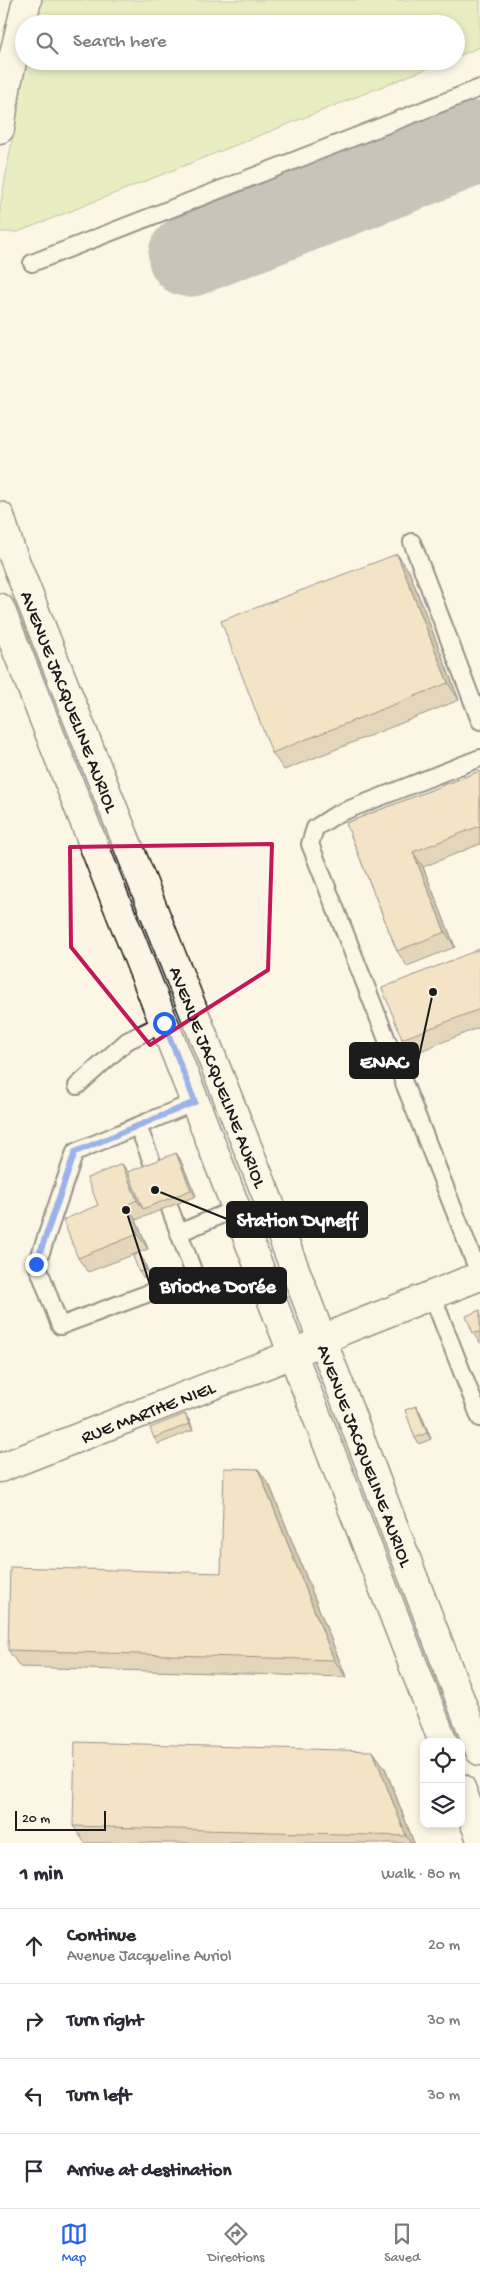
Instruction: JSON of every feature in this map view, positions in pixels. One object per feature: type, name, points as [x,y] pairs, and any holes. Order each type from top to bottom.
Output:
[{"type":"main road","points":[[23,15],[27,0]]},
{"type":"main road","points":[[0,129],[7,83],[15,50]]},
{"type":"main road","name":"AVENUE JACQUELINE AURIOL","points":[[0,516],[18,567],[266,1194],[480,1751]]},
{"type":"main road","name":"AVENUE JACQUELINE AURIOL","points":[[0,608],[195,1102],[441,1738]]},
{"type":"main road","name":"RUE MARTHE NIEL","points":[[0,1468],[293,1354],[480,1276]]},
{"type":"main road","points":[[465,1798],[480,1837]]},
{"type":"lane","points":[[32,262],[480,88]]},
{"type":"lane","points":[[412,542],[480,721]]},
{"type":"lane","points":[[480,758],[337,814],[315,828],[310,844],[480,1276]]},
{"type":"lane","points":[[78,1086],[127,1041],[164,1023]]},
{"type":"lane","points":[[169,1206],[195,1276],[60,1326],[36,1264],[75,1152],[195,1102]]},
{"type":"lane","points":[[138,1126],[155,1170]]},
{"type":"lane","points":[[179,1232],[235,1209]]},
{"type":"lane","points":[[432,1295],[480,1418]]},
{"type":"highlighted area","points":[[272,844],[268,970],[150,1045],[71,947],[70,847]]},
{"type":"green space","points":[[40,0],[480,0],[480,47],[465,53],[465,15],[36,15]]},
{"type":"green space","points":[[24,70],[423,70],[18,232],[0,232],[0,208]]},
{"type":"building","points":[[397,554],[448,683],[272,753],[221,621]]},
{"type":"building","points":[[480,771],[480,826],[413,852],[445,932],[397,951],[346,823]]},
{"type":"building","points":[[480,949],[480,1009],[402,1039],[382,988]]},
{"type":"building","points":[[176,1153],[191,1190],[143,1209],[128,1172]]},
{"type":"building","points":[[122,1164],[137,1200],[126,1205],[138,1234],[78,1258],[63,1220],[98,1205],[87,1178]]},
{"type":"building","points":[[139,1253],[146,1270],[139,1272],[133,1256]]},
{"type":"building","points":[[480,1310],[480,1332],[473,1333],[466,1316]]},
{"type":"building","points":[[416,1406],[427,1433],[415,1438],[405,1410]]},
{"type":"building","points":[[185,1414],[189,1424],[154,1438],[150,1428]]},
{"type":"building","points":[[224,1468],[258,1469],[334,1660],[8,1650],[10,1567],[221,1573]]},
{"type":"building","points":[[75,1742],[373,1751],[406,1836],[73,1826]]},
{"type":"taxiway","points":[[189,256],[480,142]]},
{"type":"place","name":"ENAC","points":[[433,992]]},
{"type":"place","name":"Station Dyneff","points":[[155,1190]]},
{"type":"place","name":"Brioche Dorée","points":[[126,1210]]},
{"type":"route","points":[[36,1264],[75,1152],[195,1102],[164,1023]]}]
